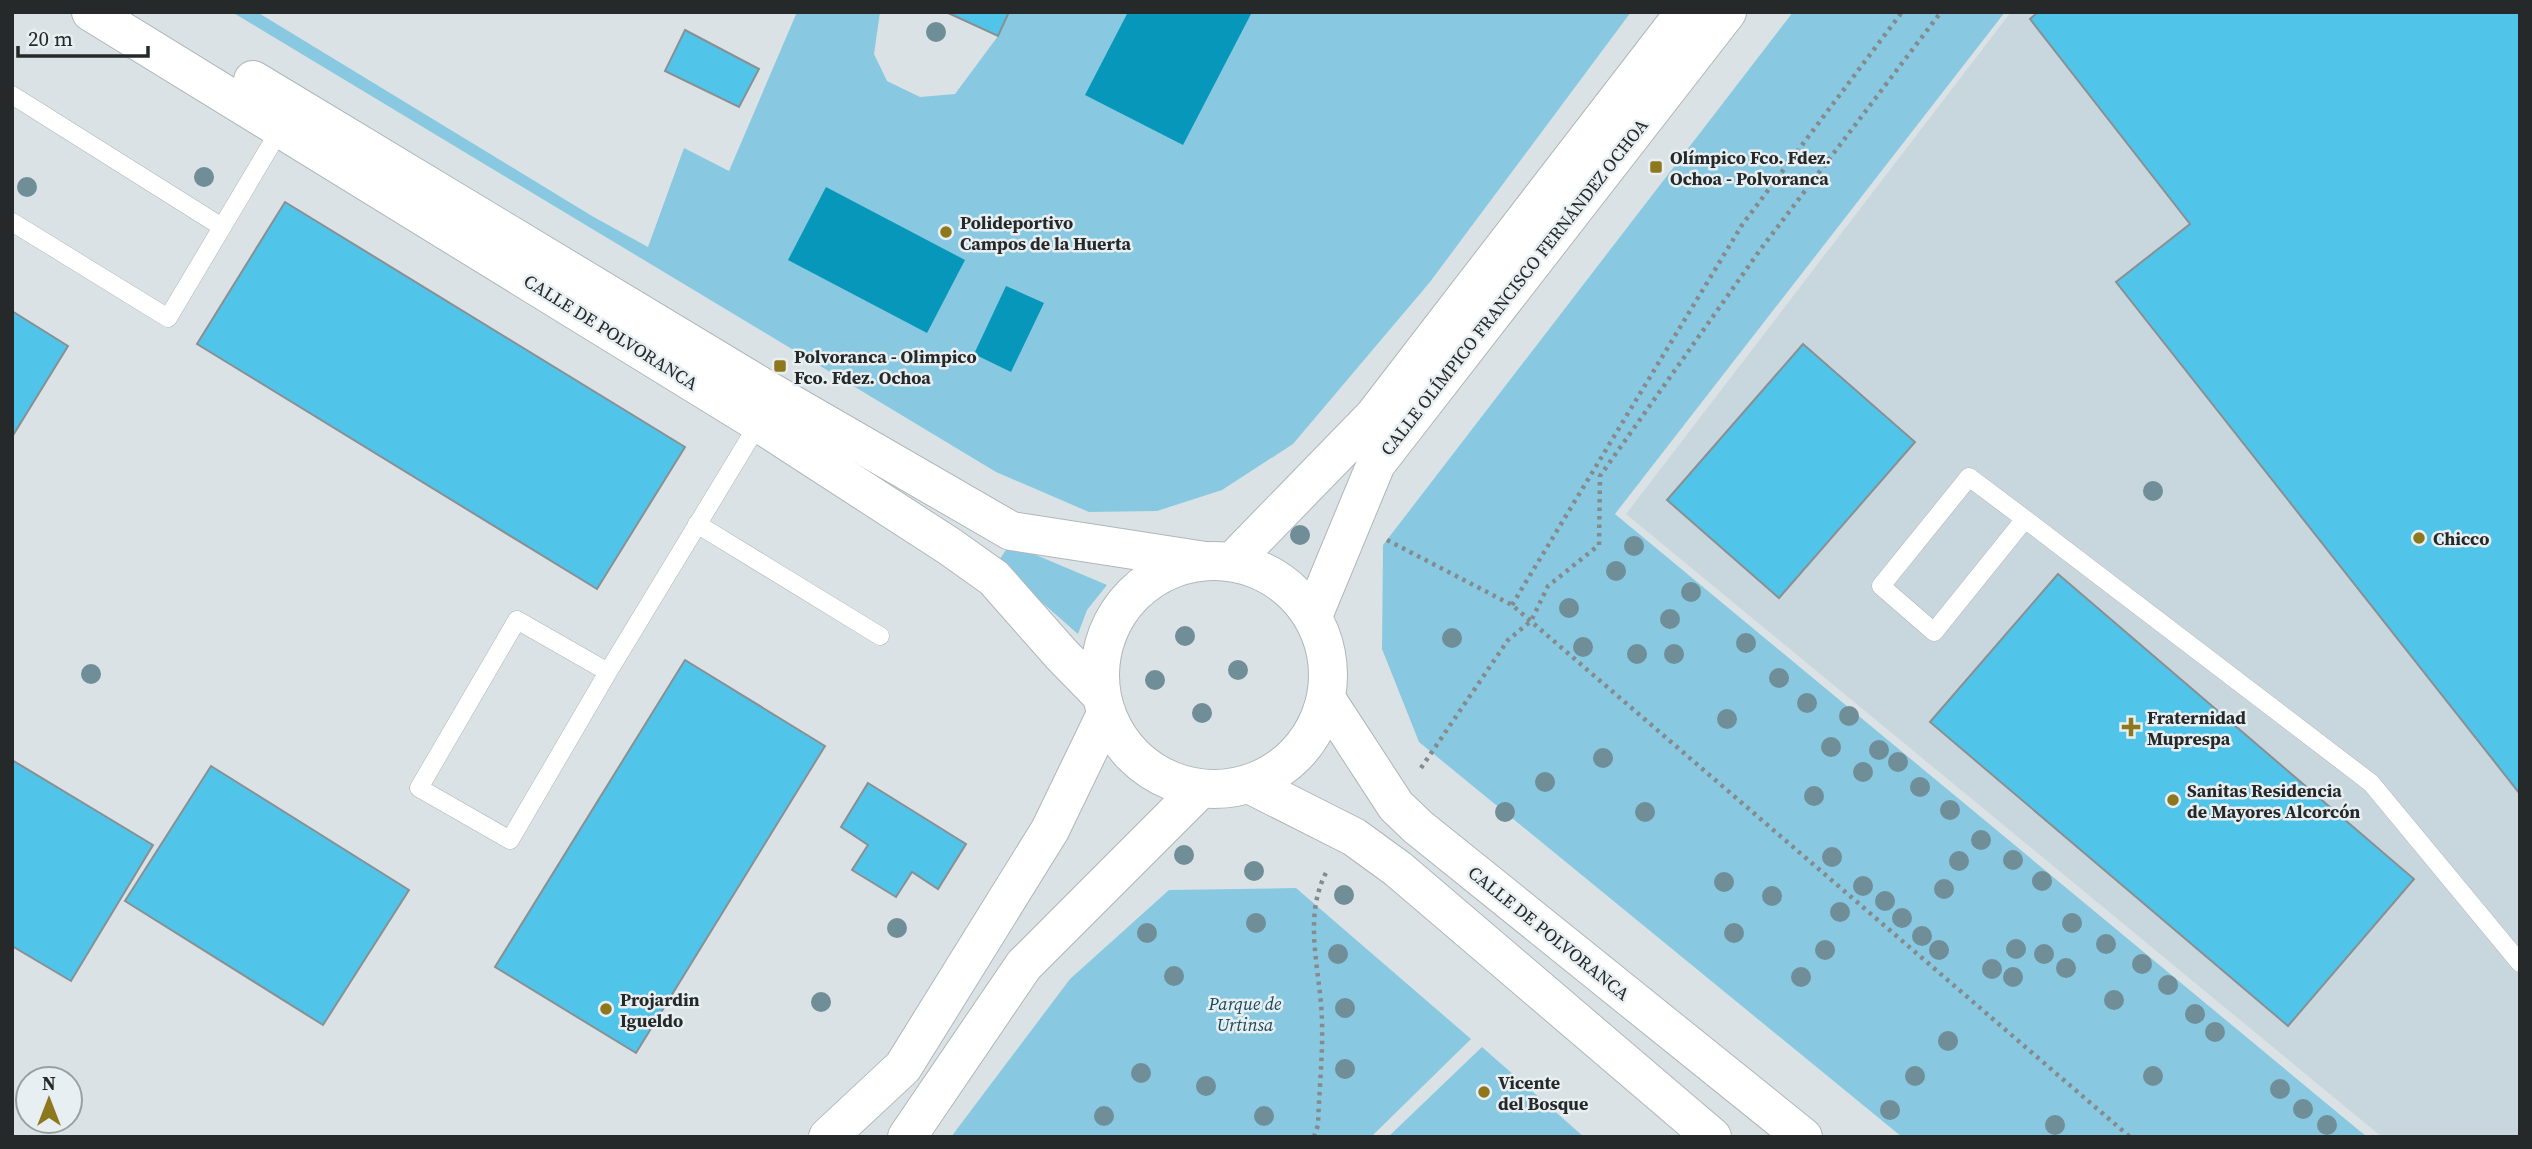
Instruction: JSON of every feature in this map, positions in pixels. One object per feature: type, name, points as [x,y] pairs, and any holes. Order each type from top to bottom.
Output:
[{"type":"street","name":"CALLE DE POLVORANCA","points":[[91,12],[759,424],[994,578],[1102,704]]},
{"type":"street","name":"CALLE DE POLVORANCA","points":[[141,12],[767,390],[1011,531],[1218,561]]},
{"type":"street","name":"CALLE OLÍMPICO FRANCISCO FERNÁNDEZ OCHOA","points":[[1218,561],[1374,415],[1685,12]]},
{"type":"street","name":"CALLE OLÍMPICO FRANCISCO FERNÁNDEZ OCHOA","points":[[1313,616],[1376,464],[1727,12]]},
{"type":"street","points":[[828,1137],[903,1067],[1049,830],[1102,704],[1099,657],[1110,623],[1135,591],[1167,571],[1218,561],[1269,574],[1287,586],[1313,616],[1329,661],[1327,701],[1303,750],[1287,765],[1253,786],[1198,791],[1136,762],[1102,704]]},
{"type":"street","name":"CALLE DE POLVORANCA","points":[[1327,701],[1396,806],[1418,827],[1803,1137]]},
{"type":"street","points":[[1253,786],[1354,838],[1398,869],[1712,1137]]},
{"type":"street","points":[[907,1137],[1024,965],[1198,791]]},
{"type":"lane","points":[[12,95],[222,227]]},
{"type":"lane","points":[[12,222],[167,318],[281,128]]},
{"type":"lane","points":[[608,672],[517,620],[419,788],[510,840],[608,672],[759,424]]},
{"type":"lane","points":[[2025,519],[1934,632],[1881,586],[1969,477],[2025,519],[2371,783],[2520,963]]},
{"type":"lane","points":[[697,524],[880,636]]},
{"type":"path","points":[[1512,605],[1742,225],[1902,12]]},
{"type":"path","points":[[1396,806],[1508,640],[1531,621],[1548,586],[1599,545],[1600,476],[1760,250],[1941,12]]},
{"type":"path","points":[[1352,522],[1512,605],[2130,1137]]},
{"type":"path","points":[[1314,1137],[1318,1125],[1322,1022],[1312,926],[1320,884],[1329,867],[1354,838]]},
{"type":"shaded area","points":[[1128,12],[1252,12],[1183,145],[1085,95]]},
{"type":"shaded area","points":[[2011,12],[2520,12],[2520,1137],[2382,1137],[1626,514]]},
{"type":"shaded area","points":[[826,187],[965,260],[927,333],[788,260]]},
{"type":"shaded area","points":[[1006,286],[1044,303],[1011,372],[974,354]]},
{"type":"green space","name":"Polideportivo Campos de la Huerta","points":[[232,12],[257,12],[592,216],[648,247],[684,148],[729,171],[797,12],[880,12],[874,54],[887,81],[920,97],[955,94],[998,36],[1009,12],[1631,12],[1430,282],[1293,444],[1222,490],[1157,511],[1089,512],[996,472]]},
{"type":"green space","points":[[1793,12],[2005,12],[1615,514],[2367,1137],[1902,1137],[1419,742],[1382,649],[1383,545]]},
{"type":"green space","points":[[1010,544],[1107,585],[1087,610],[1078,634],[997,563]]},
{"type":"green space","name":"Parque de Urtinsa","points":[[1296,888],[1471,1039],[1371,1137],[951,1137],[1070,979],[1169,890]]},
{"type":"green space","name":"Vicente del Bosque","points":[[1482,1047],[1584,1137],[1388,1137]]},
{"type":"building","points":[[946,12],[1009,12],[998,36]]},
{"type":"building","name":"Chicco","points":[[2038,12],[2520,12],[2520,794],[2116,282],[2190,224],[2030,19]]},
{"type":"building","points":[[685,30],[759,69],[739,107],[665,71]]},
{"type":"building","points":[[285,202],[685,447],[597,589],[197,344]]},
{"type":"building","points":[[12,311],[68,346],[12,437]]},
{"type":"building","points":[[1803,344],[1915,442],[1779,598],[1667,500]]},
{"type":"building","name":"Sanitas Residencia de Mayores Alcorcón","points":[[2058,574],[2414,879],[2288,1026],[1930,722]]},
{"type":"building","points":[[685,660],[825,746],[636,1053],[495,967]]},
{"type":"building","points":[[12,760],[153,845],[71,981],[12,946]]},
{"type":"building","points":[[211,766],[409,890],[323,1025],[125,901]]},
{"type":"building","points":[[868,783],[966,844],[938,889],[912,872],[896,897],[852,870],[868,845],[841,827]]},
{"type":"place","name":"Olímpico Fco. Fdez. Ochoa - Polvoranca","points":[[1656,167]]},
{"type":"place","name":"Polideportivo Campos de la Huerta","points":[[946,232]]},
{"type":"place","name":"Polvoranca - Olimpico Fco. Fdez. Ochoa","points":[[780,366]]},
{"type":"place","name":"Chicco","points":[[2419,538]]},
{"type":"place","name":"Fraternidad Muprespa","points":[[2131,727]]},
{"type":"place","name":"Sanitas Residencia de Mayores Alcorcón","points":[[2173,800]]},
{"type":"place","name":"Projardin Igueldo","points":[[606,1009]]},
{"type":"place","name":"Vicente del Bosque","points":[[1484,1092]]}]
